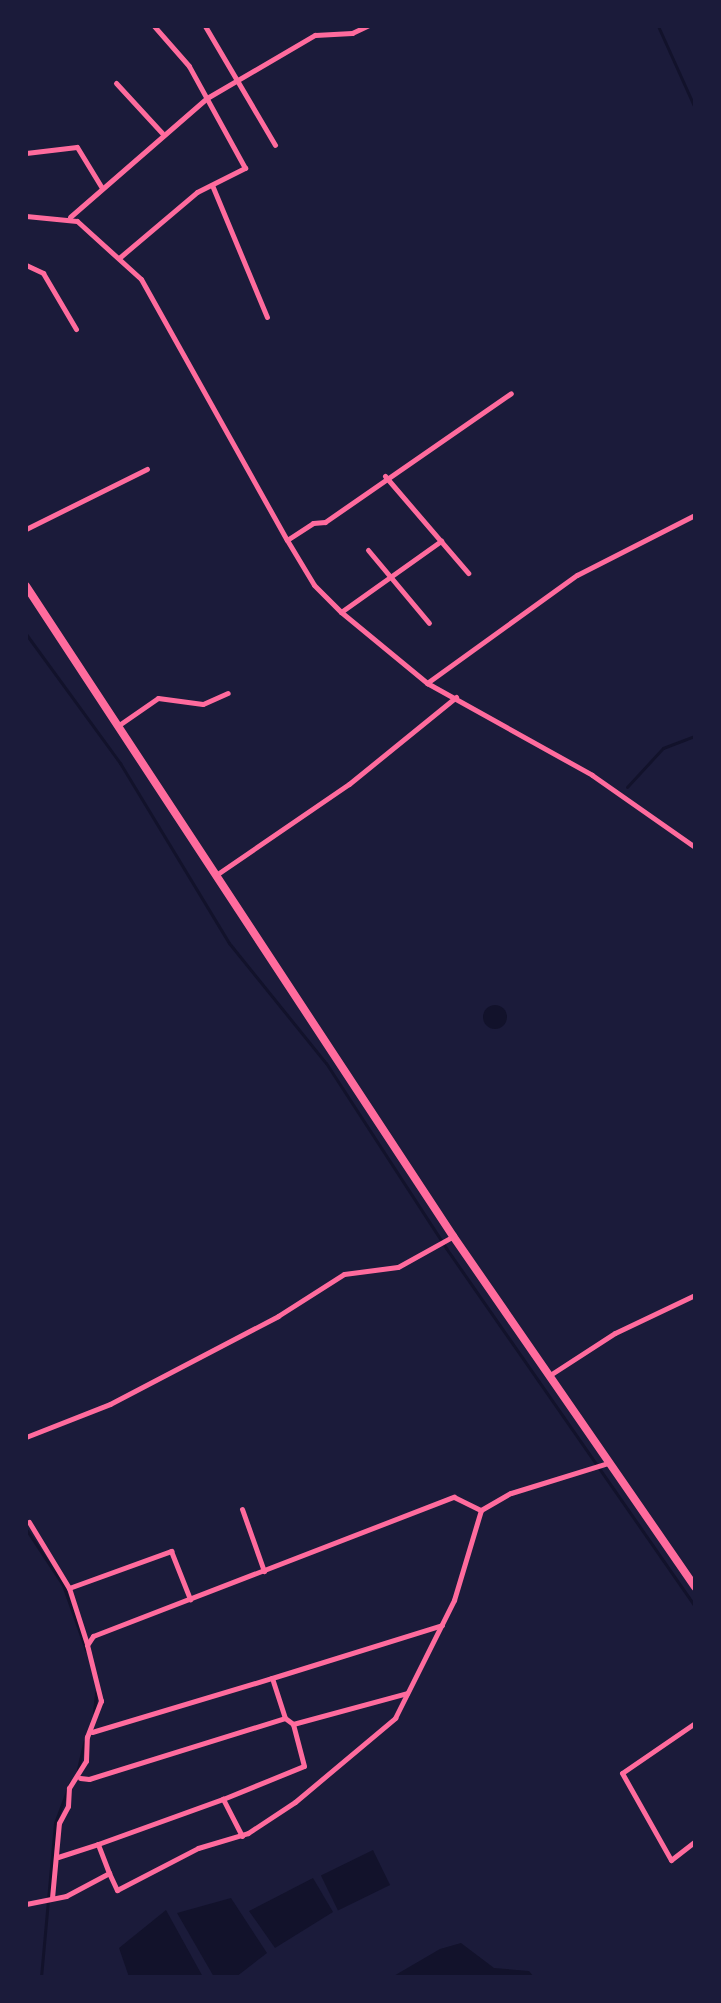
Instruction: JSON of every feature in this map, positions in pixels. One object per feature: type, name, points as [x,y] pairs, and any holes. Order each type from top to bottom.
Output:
[{"type":"main road","points":[[26,586],[450,1238],[695,1587]]},
{"type":"street","points":[[119,258],[212,185],[245,165],[189,66],[154,26]]},
{"type":"street","points":[[205,26],[275,145]]},
{"type":"street","points":[[70,217],[102,188],[137,163],[162,133],[207,98],[315,35],[352,33],[367,26]]},
{"type":"street","points":[[116,83],[162,133]]},
{"type":"street","points":[[26,153],[77,147],[102,188]]},
{"type":"street","points":[[212,185],[267,317]]},
{"type":"street","points":[[26,216],[70,217],[141,279],[314,585],[341,612],[427,683],[592,775],[695,847]]},
{"type":"street","points":[[26,265],[43,273],[76,329]]},
{"type":"street","points":[[287,540],[313,523],[325,522],[385,476],[511,393]]},
{"type":"street","points":[[26,529],[147,469]]},
{"type":"street","points":[[385,476],[468,573]]},
{"type":"street","points":[[427,683],[577,575],[693,516]]},
{"type":"street","points":[[341,612],[441,541]]},
{"type":"street","points":[[368,550],[429,623]]},
{"type":"street","points":[[119,725],[158,698],[203,704],[228,693]]},
{"type":"street","points":[[214,876],[349,784],[456,697]]},
{"type":"street","points":[[26,1437],[110,1404],[278,1316],[344,1274],[398,1267],[450,1238]]},
{"type":"street","points":[[549,1376],[615,1333],[695,1295]]},
{"type":"street","points":[[98,1844],[117,1890],[198,1848],[242,1836],[295,1802],[390,1724],[454,1600],[481,1510],[511,1493],[609,1463]]},
{"type":"street","points":[[87,1645],[93,1636],[454,1497],[481,1510]]},
{"type":"street","points":[[242,1509],[264,1571]]},
{"type":"street","points":[[29,1522],[69,1588],[101,1701],[80,1778],[69,1788],[68,1806],[59,1823],[52,1898]]},
{"type":"street","points":[[69,1588],[171,1551],[190,1599]]},
{"type":"street","points":[[91,1732],[442,1625]]},
{"type":"street","points":[[58,1857],[223,1799],[304,1766],[293,1724],[285,1718],[272,1678]]},
{"type":"street","points":[[293,1724],[407,1693]]},
{"type":"street","points":[[80,1778],[89,1779],[285,1718]]},
{"type":"street","points":[[695,1723],[622,1773],[671,1860],[695,1841]]},
{"type":"street","points":[[223,1799],[242,1836]]},
{"type":"street","points":[[26,1904],[52,1898],[109,1873]]},
{"type":"shaded area","points":[[495,1005],[504,1008],[507,1017],[504,1026],[495,1029],[486,1026],[483,1017],[486,1008]]},
{"type":"shaded area","points":[[373,1850],[390,1885],[338,1910],[321,1875]]},
{"type":"shaded area","points":[[313,1878],[333,1912],[275,1948],[249,1911]]},
{"type":"shaded area","points":[[231,1898],[267,1953],[236,1977],[214,1977],[177,1913]]},
{"type":"shaded area","points":[[166,1910],[203,1977],[129,1977],[119,1948]]},
{"type":"shaded area","points":[[461,1943],[494,1968],[529,1971],[534,1977],[392,1977],[440,1949]]},
{"type":"waterway","points":[[658,26],[695,108]]},
{"type":"waterway","points":[[26,621],[26,628]]},
{"type":"waterway","points":[[26,634],[120,763],[229,943],[326,1063],[446,1248],[695,1606]]},
{"type":"waterway","points":[[627,787],[663,748],[695,736]]},
{"type":"waterway","points":[[26,1529],[63,1585],[86,1650]]},
{"type":"waterway","points":[[94,1712],[96,1692]]},
{"type":"waterway","points":[[78,1769],[84,1742]]},
{"type":"waterway","points":[[41,1977],[55,1823],[70,1783]]}]
